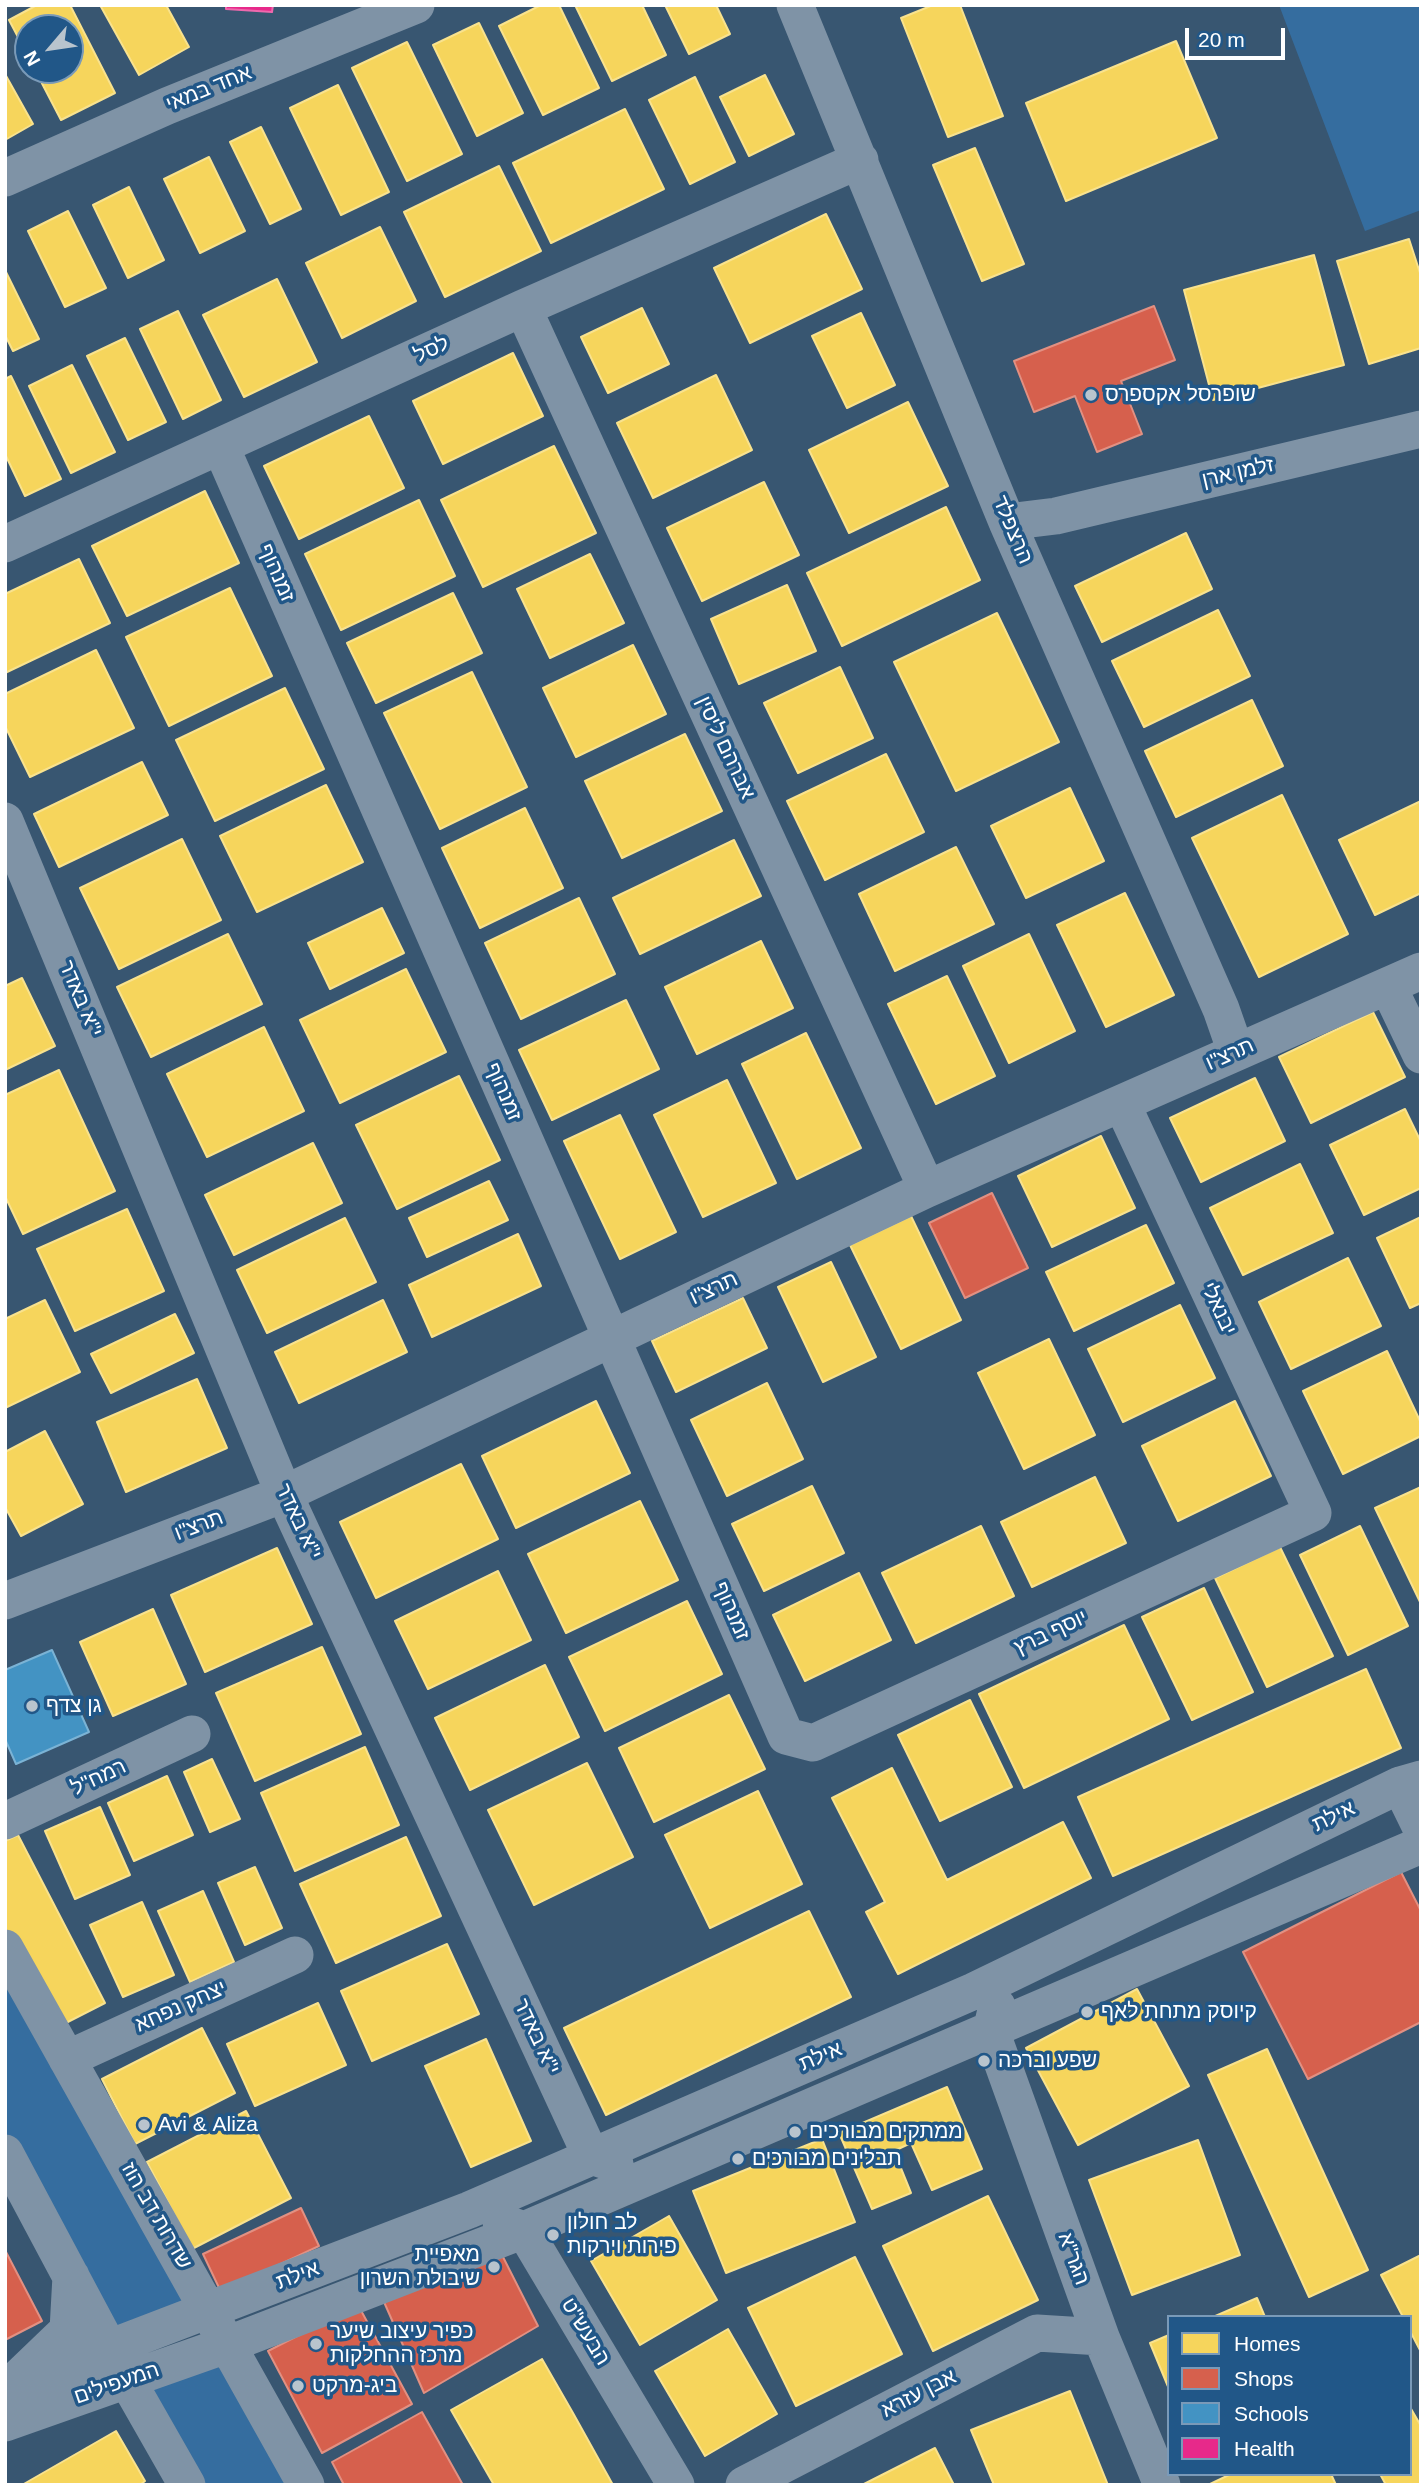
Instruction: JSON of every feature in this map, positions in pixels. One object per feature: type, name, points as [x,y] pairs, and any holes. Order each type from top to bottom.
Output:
[{"type":"street","name":"אחד במאי","points":[[5,178],[167,106],[416,5]]},
{"type":"street","name":"הרצפלד","points":[[794,5],[1011,529],[1221,1009],[1236,1052]]},
{"type":"street","name":"לסל","points":[[5,544],[523,308],[860,160]]},
{"type":"street","name":"אברהם ליסין","points":[[523,308],[926,1189]]},
{"type":"street","name":"זלמן ארן","points":[[1011,529],[1421,429]]},
{"type":"street","name":"זמנהוף","points":[[221,447],[786,1736]]},
{"type":"street","name":"י\"א באדר","points":[[5,821],[284,1494],[591,2156]]},
{"type":"street","name":"תרצ\"ו","points":[[5,1601],[284,1494],[926,1189],[1421,971]]},
{"type":"street","points":[[1388,986],[1421,1055]]},
{"type":"street","name":"יבנאלי","points":[[1122,1104],[1313,1513]]},
{"type":"street","name":"יוסף ברץ","points":[[786,1736],[813,1743],[1313,1513]]},
{"type":"street","name":"רמח\"ל","points":[[5,1821],[192,1734]]},
{"type":"street","points":[[1410,1782],[1421,1828]]},
{"type":"street","name":"אילת","points":[[210,2310],[468,2210],[1015,1971],[1410,1782]]},
{"type":"street","name":"אילת","points":[[229,2344],[524,2230],[1421,1845]]},
{"type":"street","name":"שדרות דב הוז","points":[[5,1948],[306,2485]]},
{"type":"street","name":"יצחק נפחא","points":[[67,2059],[295,1955]]},
{"type":"street","points":[[991,2031],[997,2004],[1015,1971]]},
{"type":"street","name":"הגר\"א","points":[[991,2031],[1101,2337],[1162,2485]]},
{"type":"street","points":[[5,2153],[119,2366],[187,2485]]},
{"type":"street","points":[[591,2156],[649,2177]]},
{"type":"street","points":[[468,2210],[524,2230]]},
{"type":"street","name":"הבעש\"ט","points":[[524,2230],[676,2485]]},
{"type":"street","points":[[7,2388],[68,2330],[71,2275]]},
{"type":"street","name":"המעפילים","points":[[5,2423],[119,2366],[210,2310]]},
{"type":"street","name":"אבן עזרא","points":[[744,2485],[1037,2333],[1101,2337]]},
{"type":"street","name":"המעפילים","points":[[7,2388],[229,2344]]},
{"type":"shaded area","points":[[1279,5],[1421,5],[1421,210],[1365,231]]},
{"type":"shaded area","points":[[5,1948],[210,2310],[110,2350],[5,2153]]},
{"type":"shaded area","points":[[229,2344],[306,2485],[187,2485],[127,2381]]},
{"type":"building: Homes","points":[[37,5],[70,5],[75,14],[20,14]]},
{"type":"building: Homes","points":[[100,5],[166,5],[189,47],[139,75]]},
{"type":"building: Homes","points":[[541,5],[559,5],[599,88],[543,115],[499,26]]},
{"type":"building: Homes","points":[[575,5],[642,5],[666,55],[612,81]]},
{"type":"building: Homes","points":[[665,5],[716,5],[730,34],[689,54]]},
{"type":"building: Homes","points":[[933,5],[960,5],[1003,116],[948,137],[901,18]]},
{"type":"building: Homes","points":[[479,23],[523,113],[477,136],[433,45]]},
{"type":"building: Homes","points":[[84,32],[115,93],[61,120],[42,84],[84,84]]},
{"type":"building: Homes","points":[[1176,41],[1217,138],[1066,201],[1026,103]]},
{"type":"building: Homes","points":[[407,42],[462,154],[407,181],[352,68]]},
{"type":"building: Homes","points":[[5,74],[33,124],[5,140]]},
{"type":"building: Homes","points":[[765,75],[794,134],[749,156],[720,97]]},
{"type":"building: Homes","points":[[695,77],[735,162],[690,184],[649,100]]},
{"type":"building: Homes","points":[[338,85],[389,192],[341,215],[290,108]]},
{"type":"building: Homes","points":[[625,109],[664,189],[551,243],[513,163]]},
{"type":"building: Homes","points":[[261,127],[301,209],[270,224],[230,142]]},
{"type":"building: Homes","points":[[975,148],[1024,264],[982,281],[933,165]]},
{"type":"building: Homes","points":[[209,157],[245,231],[200,253],[164,179]]},
{"type":"building: Homes","points":[[499,166],[541,251],[445,297],[404,212]]},
{"type":"building: Homes","points":[[129,187],[164,260],[128,278],[93,205]]},
{"type":"building: Homes","points":[[68,211],[106,288],[65,307],[28,231]]},
{"type":"building: Homes","points":[[826,214],[862,289],[750,343],[714,268]]},
{"type":"building: Homes","points":[[380,227],[416,301],[342,338],[306,263]]},
{"type":"building: Homes","points":[[1409,239],[1421,276],[1421,348],[1369,364],[1337,261]]},
{"type":"building: Homes","points":[[1314,255],[1344,365],[1213,400],[1184,290]]},
{"type":"building: Homes","points":[[5,270],[39,339],[13,351],[5,335]]},
{"type":"building: Homes","points":[[277,279],[317,362],[244,397],[203,315]]},
{"type":"building: Homes","points":[[642,308],[669,364],[608,393],[581,337]]},
{"type":"building: Homes","points":[[178,311],[221,400],[183,419],[140,329]]},
{"type":"building: Homes","points":[[861,313],[895,385],[847,408],[812,336]]},
{"type":"building: Homes","points":[[125,338],[166,422],[128,440],[87,356]]},
{"type":"building: Homes","points":[[513,353],[543,416],[443,464],[413,401]]},
{"type":"building: Homes","points":[[72,365],[115,452],[71,473],[29,386]]},
{"type":"building: Homes","points":[[716,375],[752,450],[653,498],[617,423]]},
{"type":"building: Homes","points":[[11,376],[61,479],[25,496],[5,454],[5,379]]},
{"type":"building: Homes","points":[[908,402],[948,486],[849,533],[809,450]]},
{"type":"building: Homes","points":[[369,416],[404,488],[299,539],[264,466]]},
{"type":"building: Homes","points":[[554,446],[596,533],[483,587],[441,500]]},
{"type":"building: Homes","points":[[764,482],[799,555],[702,601],[667,528]]},
{"type":"building: Homes","points":[[205,491],[239,563],[127,616],[92,546]]},
{"type":"building: Homes","points":[[419,500],[455,576],[341,630],[305,554]]},
{"type":"building: Homes","points":[[946,507],[980,580],[842,646],[807,573]]},
{"type":"building: Homes","points":[[1186,533],[1212,589],[1102,642],[1075,586]]},
{"type":"building: Homes","points":[[590,554],[624,623],[550,658],[517,589]]},
{"type":"building: Homes","points":[[79,559],[110,623],[5,673],[5,594]]},
{"type":"building: Homes","points":[[787,585],[816,651],[739,684],[711,619]]},
{"type":"building: Homes","points":[[230,588],[272,676],[169,726],[126,637]]},
{"type":"building: Homes","points":[[453,593],[482,653],[376,703],[347,643]]},
{"type":"building: Homes","points":[[1218,610],[1250,676],[1144,727],[1112,661]]},
{"type":"building: Homes","points":[[997,613],[1059,742],[956,791],[894,662]]},
{"type":"building: Homes","points":[[633,645],[666,714],[576,757],[543,688]]},
{"type":"building: Homes","points":[[96,650],[134,728],[30,777],[5,726],[5,694]]},
{"type":"building: Homes","points":[[840,667],[873,738],[798,773],[764,703]]},
{"type":"building: Homes","points":[[472,672],[527,787],[440,829],[384,713]]},
{"type":"building: Homes","points":[[285,688],[324,769],[215,821],[176,740]]},
{"type":"building: Homes","points":[[1252,700],[1283,766],[1176,817],[1145,751]]},
{"type":"building: Homes","points":[[685,734],[722,811],[622,858],[585,781]]},
{"type":"building: Homes","points":[[886,754],[924,832],[825,880],[787,801]]},
{"type":"building: Homes","points":[[142,762],[168,815],[59,867],[34,814]]},
{"type":"building: Homes","points":[[326,785],[363,862],[257,912],[220,836]]},
{"type":"building: Homes","points":[[1070,788],[1104,861],[1026,898],[991,826]]},
{"type":"building: Homes","points":[[1282,795],[1348,934],[1259,977],[1192,838]]},
{"type":"building: Homes","points":[[1421,801],[1421,893],[1375,915],[1339,840]]},
{"type":"building: Homes","points":[[525,808],[563,888],[480,928],[442,848]]},
{"type":"building: Homes","points":[[182,839],[221,920],[119,969],[80,888]]},
{"type":"building: Homes","points":[[734,840],[761,896],[640,954],[613,898]]},
{"type":"building: Homes","points":[[956,847],[994,924],[895,971],[859,894]]},
{"type":"building: Homes","points":[[1125,893],[1174,995],[1106,1027],[1057,925]]},
{"type":"building: Homes","points":[[579,898],[615,974],[521,1019],[485,943]]},
{"type":"building: Homes","points":[[382,908],[404,953],[330,989],[308,943]]},
{"type":"building: Homes","points":[[228,934],[262,1004],[151,1057],[117,987]]},
{"type":"building: Homes","points":[[1029,934],[1075,1031],[1009,1063],[963,966]]},
{"type":"building: Homes","points":[[761,941],[793,1008],[697,1054],[665,987]]},
{"type":"building: Homes","points":[[406,969],[446,1052],[340,1103],[300,1020]]},
{"type":"building: Homes","points":[[947,976],[995,1076],[936,1104],[888,1004]]},
{"type":"building: Homes","points":[[22,978],[55,1046],[5,1070],[5,986]]},
{"type":"building: Homes","points":[[626,1000],[659,1069],[552,1120],[519,1050]]},
{"type":"building: Homes","points":[[1373,1012],[1405,1077],[1311,1123],[1279,1057]]},
{"type":"building: Homes","points":[[264,1027],[304,1111],[207,1157],[167,1074]]},
{"type":"building: Homes","points":[[806,1033],[861,1148],[797,1179],[742,1064]]},
{"type":"building: Homes","points":[[59,1070],[115,1191],[23,1234],[5,1196],[5,1095]]},
{"type":"building: Homes","points":[[459,1076],[500,1160],[397,1209],[356,1125]]},
{"type":"building: Homes","points":[[1255,1078],[1285,1141],[1201,1182],[1170,1118]]},
{"type":"building: Homes","points":[[727,1080],[776,1183],[703,1217],[654,1115]]},
{"type":"building: Homes","points":[[1405,1109],[1421,1142],[1421,1188],[1364,1215],[1330,1145]]},
{"type":"building: Homes","points":[[620,1115],[676,1232],[620,1259],[564,1141]]},
{"type":"building: Homes","points":[[1101,1136],[1135,1208],[1052,1247],[1018,1176]]},
{"type":"building: Homes","points":[[313,1143],[342,1203],[234,1255],[205,1195]]},
{"type":"building: Homes","points":[[1300,1164],[1333,1233],[1243,1275],[1210,1208]]},
{"type":"building: Homes","points":[[489,1181],[508,1220],[427,1257],[409,1218]]},
{"type":"building: Homes","points":[[127,1209],[164,1291],[75,1331],[37,1249]]},
{"type":"building: Homes","points":[[911,1216],[961,1320],[901,1349],[850,1245]]},
{"type":"building: Homes","points":[[1421,1217],[1421,1303],[1410,1308],[1377,1238]]},
{"type":"building: Homes","points":[[345,1218],[376,1282],[267,1333],[237,1270]]},
{"type":"building: Homes","points":[[1146,1225],[1174,1283],[1074,1331],[1046,1272]]},
{"type":"building: Homes","points":[[518,1234],[541,1286],[432,1337],[409,1285]]},
{"type":"building: Homes","points":[[1348,1258],[1381,1326],[1291,1369],[1259,1302]]},
{"type":"building: Homes","points":[[831,1262],[876,1357],[823,1382],[778,1287]]},
{"type":"building: Homes","points":[[743,1298],[767,1348],[676,1392],[652,1341]]},
{"type":"building: Homes","points":[[45,1300],[80,1372],[5,1408],[5,1319]]},
{"type":"building: Homes","points":[[383,1300],[407,1352],[299,1403],[275,1352]]},
{"type":"building: Homes","points":[[1180,1305],[1215,1378],[1123,1422],[1088,1349]]},
{"type":"building: Homes","points":[[175,1314],[194,1353],[111,1393],[91,1354]]},
{"type":"building: Homes","points":[[1049,1339],[1095,1435],[1024,1469],[978,1373]]},
{"type":"building: Homes","points":[[1387,1351],[1421,1423],[1421,1436],[1343,1474],[1303,1391]]},
{"type":"building: Homes","points":[[197,1379],[227,1448],[126,1492],[97,1422]]},
{"type":"building: Homes","points":[[767,1383],[803,1459],[727,1496],[691,1420]]},
{"type":"building: Homes","points":[[596,1401],[630,1473],[516,1528],[482,1456]]},
{"type":"building: Homes","points":[[1235,1401],[1271,1476],[1178,1521],[1142,1446]]},
{"type":"building: Homes","points":[[45,1431],[83,1504],[21,1536],[5,1507],[5,1452]]},
{"type":"building: Homes","points":[[461,1464],[498,1539],[376,1598],[340,1522]]},
{"type":"building: Homes","points":[[1095,1477],[1126,1543],[1032,1587],[1001,1522]]},
{"type":"building: Homes","points":[[812,1486],[844,1553],[764,1591],[732,1524]]},
{"type":"building: Homes","points":[[1421,1487],[1421,1604],[1375,1508]]},
{"type":"building: Homes","points":[[640,1501],[678,1580],[566,1633],[528,1554]]},
{"type":"building: Homes","points":[[981,1526],[1014,1596],[916,1643],[882,1573]]},
{"type":"building: Homes","points":[[1360,1526],[1408,1626],[1348,1655],[1300,1555]]},
{"type":"building: Homes","points":[[1280,1547],[1333,1656],[1267,1687],[1215,1578]]},
{"type":"building: Homes","points":[[277,1548],[312,1624],[205,1672],[171,1595]]},
{"type":"building: Homes","points":[[498,1571],[531,1640],[428,1689],[395,1621]]},
{"type":"building: Homes","points":[[859,1573],[891,1640],[805,1681],[773,1615]]},
{"type":"building: Homes","points":[[1204,1588],[1253,1692],[1192,1720],[1142,1617]]},
{"type":"building: Homes","points":[[687,1601],[722,1674],[605,1731],[569,1657]]},
{"type":"building: Homes","points":[[153,1609],[186,1684],[113,1716],[80,1642]]},
{"type":"building: Homes","points":[[1124,1625],[1169,1719],[1024,1788],[979,1694]]},
{"type":"building: Homes","points":[[322,1647],[361,1734],[255,1781],[216,1693]]},
{"type":"building: Homes","points":[[545,1665],[579,1737],[470,1790],[435,1718]]},
{"type":"building: Homes","points":[[1366,1669],[1401,1748],[1113,1876],[1078,1797]]},
{"type":"building: Homes","points":[[729,1695],[765,1769],[654,1822],[619,1748]]},
{"type":"building: Homes","points":[[970,1700],[1012,1787],[940,1821],[898,1735]]},
{"type":"building: Homes","points":[[365,1747],[399,1825],[295,1871],[261,1793]]},
{"type":"building: Homes","points":[[212,1759],[240,1819],[210,1832],[184,1772]]},
{"type":"building: Homes","points":[[587,1763],[633,1857],[534,1905],[488,1810]]},
{"type":"building: Homes","points":[[892,1768],[947,1880],[1063,1822],[1091,1878],[898,1974],[866,1912],[885,1902],[832,1798]]},
{"type":"building: Homes","points":[[167,1776],[193,1835],[134,1861],[108,1803]]},
{"type":"building: Homes","points":[[758,1791],[802,1884],[710,1928],[665,1835]]},
{"type":"building: Homes","points":[[100,1807],[130,1875],[75,1899],[45,1831]]},
{"type":"building: Homes","points":[[18,1835],[105,2003],[56,2028],[5,1929],[5,1841]]},
{"type":"building: Homes","points":[[406,1837],[441,1916],[336,1963],[300,1884]]},
{"type":"building: Homes","points":[[255,1867],[282,1928],[245,1945],[218,1883]]},
{"type":"building: Homes","points":[[203,1891],[234,1962],[190,1982],[158,1911]]},
{"type":"building: Homes","points":[[142,1902],[174,1975],[123,1997],[90,1925]]},
{"type":"building: Homes","points":[[809,1911],[851,1997],[606,2115],[564,2028]]},
{"type":"building: Homes","points":[[447,1944],[479,2014],[372,2061],[341,1991]]},
{"type":"building: Homes","points":[[1137,1989],[1189,2086],[1078,2145],[1026,2048]]},
{"type":"building: Homes","points":[[318,2003],[346,2065],[255,2106],[227,2044]]},
{"type":"building: Homes","points":[[202,2028],[235,2093],[135,2144],[102,2079]]},
{"type":"building: Homes","points":[[486,2039],[531,2141],[471,2167],[425,2066]]},
{"type":"building: Homes","points":[[1267,2049],[1368,2270],[1309,2297],[1208,2075]]},
{"type":"building: Homes","points":[[947,2087],[982,2169],[932,2190],[911,2143],[894,2151],[911,2193],[872,2209],[839,2133]]},
{"type":"building: Homes","points":[[246,2111],[291,2198],[192,2249],[147,2162]]},
{"type":"building: Homes","points":[[822,2139],[855,2222],[726,2273],[693,2191]]},
{"type":"building: Homes","points":[[1198,2140],[1240,2255],[1132,2295],[1089,2180]]},
{"type":"building: Homes","points":[[988,2196],[1038,2300],[933,2351],[883,2246]]},
{"type":"building: Homes","points":[[669,2216],[717,2300],[640,2345],[591,2261]]},
{"type":"building: Homes","points":[[1421,2255],[1421,2352],[1412,2335],[1412,2315],[1402,2315],[1381,2275]]},
{"type":"building: Homes","points":[[855,2257],[902,2354],[796,2406],[748,2308]]},
{"type":"building: Homes","points":[[1257,2298],[1264,2315],[1218,2315]]},
{"type":"building: Homes","points":[[728,2329],[777,2414],[705,2456],[655,2371]]},
{"type":"building: Homes","points":[[1167,2336],[1167,2384],[1150,2343]]},
{"type":"building: Homes","points":[[542,2359],[613,2485],[494,2485],[451,2410]]},
{"type":"building: Homes","points":[[1070,2391],[1108,2485],[994,2485],[971,2430]]},
{"type":"building: Homes","points":[[1412,2410],[1421,2426],[1421,2485],[1386,2485],[1381,2476],[1412,2476]]},
{"type":"building: Homes","points":[[116,2431],[145,2481],[140,2485],[22,2485]]},
{"type":"building: Homes","points":[[935,2448],[954,2485],[862,2485]]},
{"type":"building: Homes","points":[[1227,2476],[1332,2476],[1336,2485],[1208,2485]]},
{"type":"building: Shops","points":[[1154,306],[1175,360],[1121,381],[1142,434],[1097,452],[1075,396],[1034,412],[1014,361]]},
{"type":"building: Shops","points":[[992,1193],[1028,1268],[965,1298],[929,1223]]},
{"type":"building: Shops","points":[[1401,1872],[1421,1911],[1421,2022],[1308,2079],[1243,1952]]},
{"type":"building: Shops","points":[[301,2208],[319,2246],[221,2292],[203,2254]]},
{"type":"building: Shops","points":[[5,2250],[42,2321],[5,2340]]},
{"type":"building: Shops","points":[[501,2253],[538,2326],[424,2393],[384,2302]]},
{"type":"building: Shops","points":[[358,2305],[412,2404],[322,2453],[268,2351]]},
{"type":"building: Shops","points":[[422,2412],[463,2485],[344,2485],[332,2462]]},
{"type":"building: Schools","points":[[52,1650],[89,1732],[16,1764],[5,1739],[5,1670]]},
{"type":"building: Health","points":[[226,5],[273,5],[272,12],[226,9]]},
{"type":"place","name":"שופרסל אקספרס","points":[[1091,395]]},
{"type":"place","name":"גן צדף","points":[[32,1706]]},
{"type":"place","name":"קיוסק מתחת לאף","points":[[1087,2012]]},
{"type":"place","name":"שפע וברכה","points":[[984,2061]]},
{"type":"place","name":"Avi & Aliza","points":[[144,2125]]},
{"type":"place","name":"ממתקים מבורכים","points":[[795,2132]]},
{"type":"place","name":"תבלינים מבורכים","points":[[738,2159]]},
{"type":"place","name":"לב חולון פירות וירקות","points":[[553,2235]]},
{"type":"place","name":"מאפיית שיבולת השרון","points":[[494,2267]]},
{"type":"place","name":"כפיר עיצוב שיער מרכז ההחלקות","points":[[316,2344]]},
{"type":"place","name":"ביג-מרקט","points":[[298,2386]]}]
